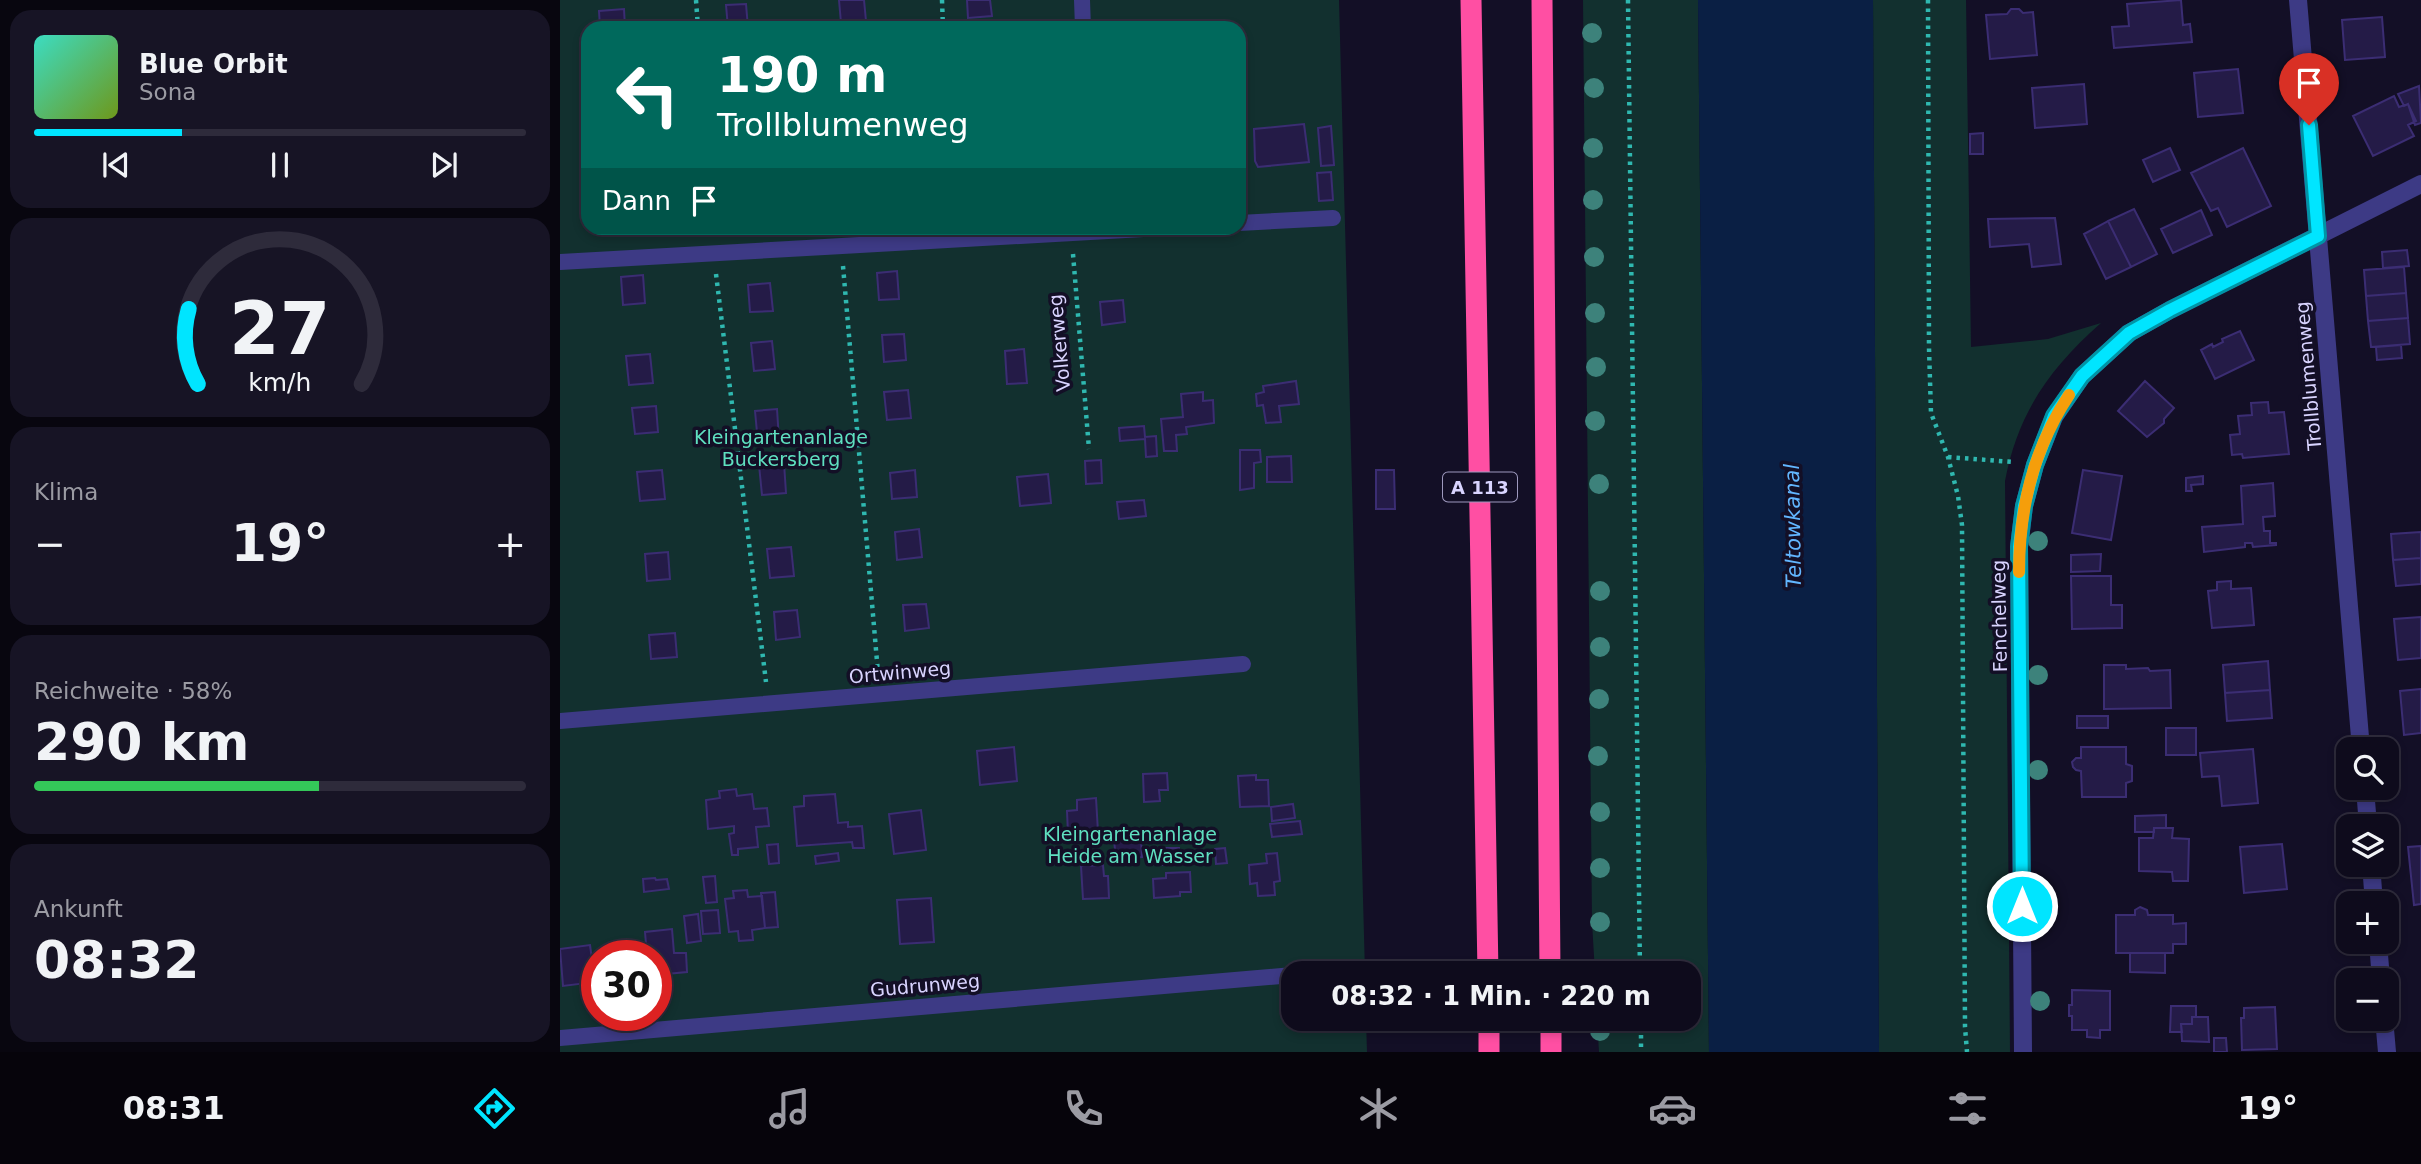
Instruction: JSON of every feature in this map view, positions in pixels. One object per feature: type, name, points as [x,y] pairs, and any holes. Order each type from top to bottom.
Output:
[{"type":"highway","name":"A 113","points":[[1471,0],[1488,961]]},
{"type":"highway","points":[[1542,0],[1550,961]]},
{"type":"highway","points":[[1489,1031],[1489,1052]]},
{"type":"highway","points":[[1551,1031],[1551,1052]]},
{"type":"street","name":"Trollblumenweg","points":[[2298,0],[2360,737]]},
{"type":"street","name":"Fenchelweg","points":[[2023,1052],[2019,547],[2024,506],[2035,465],[2054,416],[2082,376],[2129,333],[2421,184]]},
{"type":"street","points":[[2385,1031],[2387,1052]]},
{"type":"lane","points":[[1082,0],[1083,21]]},
{"type":"lane","points":[[1246,223],[1333,218]]},
{"type":"lane","points":[[560,262],[1018,235]]},
{"type":"lane","name":"Ortwinweg","points":[[560,721],[1243,664]]},
{"type":"lane","name":"Gudrunweg","points":[[560,1038],[1281,976]]},
{"type":"path","points":[[696,0],[698,21]]},
{"type":"path","points":[[942,0],[943,21]]},
{"type":"path","points":[[1628,0],[1640,961]]},
{"type":"path","points":[[1928,0],[1931,412],[1948,457],[1962,525],[1967,1052]]},
{"type":"path","name":"Volkerweg","points":[[1082,235],[1089,449]]},
{"type":"path","points":[[841,246],[880,695]]},
{"type":"path","points":[[713,253],[769,703]]},
{"type":"path","points":[[1948,457],[2017,462]]},
{"type":"path","points":[[1640,1031],[1641,1052]]},
{"type":"green space","points":[[560,0],[1339,0],[1365,961],[1281,961],[1281,1031],[1366,1031],[1367,1052],[560,1052]]},
{"type":"green space","points":[[1583,0],[1698,0],[1709,1052],[1599,1052],[1598,1031],[1701,1031],[1701,961],[1594,961]]},
{"type":"green space","points":[[1873,0],[1966,0],[1971,347],[2048,339],[2101,323],[2066,358],[2038,394],[2018,434],[2005,481],[2010,1052],[1879,1052]]},
{"type":"water","name":"Teltowkanal","points":[[1698,0],[1873,0],[1879,1052],[1709,1052]]},
{"type":"building","points":[[839,0],[864,0],[866,21],[841,21]]},
{"type":"building","points":[[967,0],[990,0],[992,16],[968,18]]},
{"type":"building","points":[[2181,0],[2183,25],[2190,24],[2192,42],[2114,48],[2112,27],[2129,26],[2127,4]]},
{"type":"building","points":[[746,4],[747,21],[727,21],[726,5]]},
{"type":"building","points":[[624,9],[625,21],[600,21],[599,11]]},
{"type":"building","points":[[2011,9],[2019,9],[2023,13],[2033,12],[2037,55],[1990,59],[1986,15],[2007,14]]},
{"type":"building","points":[[2382,17],[2385,57],[2345,60],[2342,20]]},
{"type":"building","points":[[2238,69],[2243,113],[2198,117],[2194,73]]},
{"type":"building","points":[[2084,84],[2087,124],[2035,128],[2032,88]]},
{"type":"building","points":[[2419,86],[2421,123],[2415,125],[2408,104],[2404,106],[2398,94]]},
{"type":"building","points":[[2394,96],[2399,107],[2408,104],[2416,121],[2408,125],[2414,136],[2373,156],[2353,116]]},
{"type":"building","points":[[1304,124],[1309,162],[1258,167],[1255,161],[1254,129]]},
{"type":"building","points":[[1331,126],[1334,165],[1321,166],[1318,128]]},
{"type":"building","points":[[1983,133],[1983,154],[1970,154],[1970,134]]},
{"type":"building","points":[[2170,148],[2180,170],[2153,182],[2143,160]]},
{"type":"building","points":[[2243,148],[2271,206],[2227,227],[2218,208],[2211,211],[2191,173]]},
{"type":"building","points":[[1331,172],[1333,200],[1319,201],[1317,173]]},
{"type":"building","points":[[2134,209],[2157,254],[2131,267],[2108,221]]},
{"type":"building","points":[[2201,210],[2212,235],[2173,253],[2161,229]]},
{"type":"building","points":[[2055,218],[2061,264],[2032,267],[2029,244],[1990,247],[1988,219]]},
{"type":"building","points":[[2108,221],[2131,267],[2106,279],[2084,234]]},
{"type":"building","points":[[2407,250],[2409,266],[2383,268],[2382,252]]},
{"type":"building","points":[[2404,267],[2406,293],[2366,296],[2364,270]]},
{"type":"building","points":[[897,271],[899,299],[879,300],[877,273]]},
{"type":"building","points":[[643,275],[645,303],[623,305],[621,277]]},
{"type":"building","points":[[770,283],[773,311],[750,312],[748,285]]},
{"type":"building","points":[[2406,293],[2408,318],[2368,321],[2366,296]]},
{"type":"building","points":[[1123,300],[1125,322],[1102,325],[1100,302]]},
{"type":"building","points":[[2408,318],[2410,344],[2371,347],[2368,321]]},
{"type":"building","points":[[2240,331],[2254,360],[2215,379],[2201,350],[2212,344],[2213,347],[2223,342],[2222,339]]},
{"type":"building","points":[[904,334],[906,360],[884,362],[882,335]]},
{"type":"building","points":[[772,341],[775,369],[754,371],[751,343]]},
{"type":"building","points":[[2401,345],[2402,358],[2377,360],[2376,347]]},
{"type":"building","points":[[1024,349],[1027,383],[1007,384],[1005,351]]},
{"type":"building","points":[[650,354],[653,383],[629,385],[626,356]]},
{"type":"building","points":[[1296,381],[1299,404],[1279,406],[1281,422],[1266,423],[1263,405],[1257,406],[1256,394],[1264,392],[1263,386]]},
{"type":"building","points":[[2145,381],[2174,408],[2164,419],[2164,423],[2147,437],[2118,411]]},
{"type":"building","points":[[908,390],[911,418],[887,420],[884,392]]},
{"type":"building","points":[[1203,392],[1203,401],[1213,400],[1214,423],[1186,427],[1187,434],[1176,435],[1177,451],[1164,451],[1161,419],[1183,417],[1181,394]]},
{"type":"building","points":[[2268,402],[2269,413],[2284,412],[2289,454],[2243,458],[2242,454],[2232,455],[2230,435],[2240,434],[2238,416],[2252,415],[2251,403]]},
{"type":"building","points":[[656,406],[658,432],[635,434],[632,408]]},
{"type":"building","points":[[777,409],[779,440],[758,443],[755,411]]},
{"type":"building","points":[[1144,426],[1145,437],[1156,436],[1157,456],[1146,457],[1145,439],[1120,441],[1119,428]]},
{"type":"building","points":[[1240,450],[1260,450],[1261,462],[1254,463],[1254,488],[1240,490]]},
{"type":"building","points":[[1291,456],[1292,482],[1267,482],[1267,457]]},
{"type":"building","points":[[1101,460],[1102,483],[1086,484],[1085,461]]},
{"type":"building","points":[[784,463],[786,493],[762,495],[759,465]]},
{"type":"building","points":[[662,470],[665,499],[640,501],[637,472]]},
{"type":"building","points":[[915,470],[917,497],[892,499],[890,473]]},
{"type":"building","points":[[1376,470],[1394,470],[1395,509],[1376,509]]},
{"type":"building","points":[[2083,470],[2122,476],[2111,540],[2072,533]]},
{"type":"building","points":[[1048,474],[1051,503],[1020,506],[1017,477]]},
{"type":"building","points":[[2203,476],[2203,484],[2191,485],[2192,491],[2186,491],[2186,478]]},
{"type":"building","points":[[2273,483],[2275,516],[2263,517],[2264,531],[2270,531],[2270,543],[2276,545],[2253,547],[2252,543],[2245,543],[2245,547],[2204,552],[2202,527],[2243,524],[2241,486]]},
{"type":"building","points":[[1144,500],[1146,516],[1119,519],[1117,502]]},
{"type":"building","points":[[919,529],[922,557],[897,560],[895,532]]},
{"type":"building","points":[[2421,532],[2421,558],[2393,560],[2391,534]]},
{"type":"building","points":[[791,547],[794,576],[770,578],[767,549]]},
{"type":"building","points":[[668,552],[670,579],[647,581],[645,554]]},
{"type":"building","points":[[2101,554],[2100,571],[2071,572],[2071,555]]},
{"type":"building","points":[[2421,558],[2421,584],[2396,586],[2393,560]]},
{"type":"building","points":[[2071,576],[2111,576],[2111,605],[2122,605],[2122,628],[2072,629]]},
{"type":"building","points":[[2231,581],[2231,589],[2251,588],[2254,625],[2212,628],[2208,591],[2217,590],[2217,582]]},
{"type":"building","points":[[926,604],[929,628],[905,631],[903,605]]},
{"type":"building","points":[[797,610],[800,637],[776,640],[774,612]]},
{"type":"building","points":[[2421,617],[2421,658],[2398,660],[2394,619]]},
{"type":"building","points":[[675,633],[677,657],[651,659],[649,635]]},
{"type":"building","points":[[2268,661],[2270,690],[2225,693],[2223,665]]},
{"type":"building","points":[[2104,665],[2126,665],[2126,669],[2148,668],[2150,671],[2170,670],[2171,708],[2104,709]]},
{"type":"building","points":[[2421,689],[2421,733],[2404,735],[2400,691]]},
{"type":"building","points":[[2270,690],[2272,718],[2227,721],[2225,693]]},
{"type":"building","points":[[2077,716],[2108,716],[2108,728],[2077,728]]},
{"type":"building","points":[[2166,728],[2196,728],[2196,755],[2166,755]]},
{"type":"building","points":[[1014,747],[1017,781],[980,785],[977,751]]},
{"type":"building","points":[[2081,747],[2126,747],[2126,764],[2132,766],[2132,781],[2126,783],[2126,797],[2082,797],[2081,771],[2073,767],[2072,762],[2081,758]]},
{"type":"building","points":[[2253,749],[2258,803],[2222,806],[2219,776],[2202,777],[2200,753]]},
{"type":"building","points":[[1167,773],[1168,790],[1159,790],[1160,801],[1144,802],[1143,774]]},
{"type":"building","points":[[1256,775],[1256,780],[1268,780],[1269,806],[1240,807],[1238,776]]},
{"type":"building","points":[[736,789],[737,796],[752,794],[754,809],[767,808],[769,826],[756,827],[758,847],[738,849],[738,855],[732,855],[729,834],[734,833],[734,826],[708,829],[706,800],[720,798],[719,791]]},
{"type":"building","points":[[835,794],[838,823],[848,822],[848,827],[862,826],[864,848],[853,848],[852,842],[797,846],[794,807],[804,806],[804,796]]},
{"type":"building","points":[[1096,798],[1098,832],[1068,834],[1067,811],[1077,810],[1077,800]]},
{"type":"building","points":[[1293,804],[1295,818],[1272,821],[1271,807]]},
{"type":"building","points":[[921,810],[926,850],[894,854],[889,814]]},
{"type":"building","points":[[2166,815],[2166,828],[2154,828],[2154,832],[2135,832],[2135,816]]},
{"type":"building","points":[[1300,821],[1302,834],[1272,837],[1270,824]]},
{"type":"building","points":[[2154,828],[2173,828],[2172,838],[2189,839],[2188,881],[2173,881],[2172,872],[2139,871],[2139,838],[2153,838]]},
{"type":"building","points":[[1141,839],[1142,857],[1116,859],[1114,840]]},
{"type":"building","points":[[778,844],[779,863],[769,864],[767,845]]},
{"type":"building","points":[[2282,844],[2287,889],[2244,893],[2240,847]]},
{"type":"building","points":[[2421,846],[2421,904],[2414,905],[2408,847]]},
{"type":"building","points":[[1162,848],[1179,848],[1180,864],[1163,865]]},
{"type":"building","points":[[1225,848],[1227,863],[1216,864],[1215,849]]},
{"type":"building","points":[[838,853],[839,861],[816,864],[815,856]]},
{"type":"building","points":[[1277,853],[1280,881],[1274,882],[1275,895],[1258,896],[1257,883],[1250,884],[1249,865],[1267,863],[1266,854]]},
{"type":"building","points":[[1103,865],[1104,876],[1108,876],[1109,898],[1083,899],[1081,866]]},
{"type":"building","points":[[1190,872],[1191,892],[1180,892],[1180,896],[1154,898],[1153,879],[1166,878],[1166,873]]},
{"type":"building","points":[[715,876],[717,902],[706,903],[703,877]]},
{"type":"building","points":[[643,879],[667,879],[669,889],[644,892]]},
{"type":"building","points":[[747,890],[748,897],[762,896],[765,928],[752,930],[753,940],[739,941],[738,931],[729,932],[725,899],[734,898],[733,891]]},
{"type":"building","points":[[775,892],[778,927],[765,928],[761,893]]},
{"type":"building","points":[[931,898],[934,942],[900,944],[897,900]]},
{"type":"building","points":[[2140,907],[2147,910],[2148,915],[2173,915],[2173,924],[2186,923],[2186,944],[2173,944],[2173,953],[2116,953],[2116,915],[2135,915],[2135,910]]},
{"type":"building","points":[[718,910],[720,933],[703,934],[701,911]]},
{"type":"building","points":[[698,914],[701,941],[687,943],[684,916]]},
{"type":"building","points":[[672,929],[674,953],[686,953],[687,972],[672,973],[672,940],[646,940],[645,932]]},
{"type":"building","points":[[581,946],[581,984],[563,986],[560,949]]},
{"type":"building","points":[[2130,953],[2165,953],[2165,973],[2130,972]]},
{"type":"building","points":[[2072,990],[2110,991],[2110,1030],[2100,1030],[2100,1038],[2087,1037],[2087,1030],[2072,1030],[2069,1005],[2072,1005]]},
{"type":"building","points":[[2171,1006],[2196,1006],[2196,1017],[2192,1017],[2192,1024],[2181,1024],[2182,1032],[2170,1032]]},
{"type":"building","points":[[2275,1007],[2277,1049],[2242,1050],[2241,1018],[2244,1018],[2244,1008]]},
{"type":"building","points":[[2192,1017],[2208,1017],[2209,1042],[2182,1041],[2181,1024],[2192,1024]]},
{"type":"building","points":[[2214,1038],[2226,1038],[2227,1052],[2214,1052]]},
{"type":"slow traffic","points":[[2019,572],[2019,547],[2029,485],[2054,416],[2069,395]]},
{"type":"route","points":[[2022,906],[2019,547],[2024,506],[2035,465],[2054,416],[2082,376],[2129,333],[2318,236],[2309,125]]},
{"type":"park label","name":"Kleingartenanlage Buckersberg","points":[[781,448]]},
{"type":"park label","name":"Kleingartenanlage Heide am Wasser","points":[[1130,845]]}]
